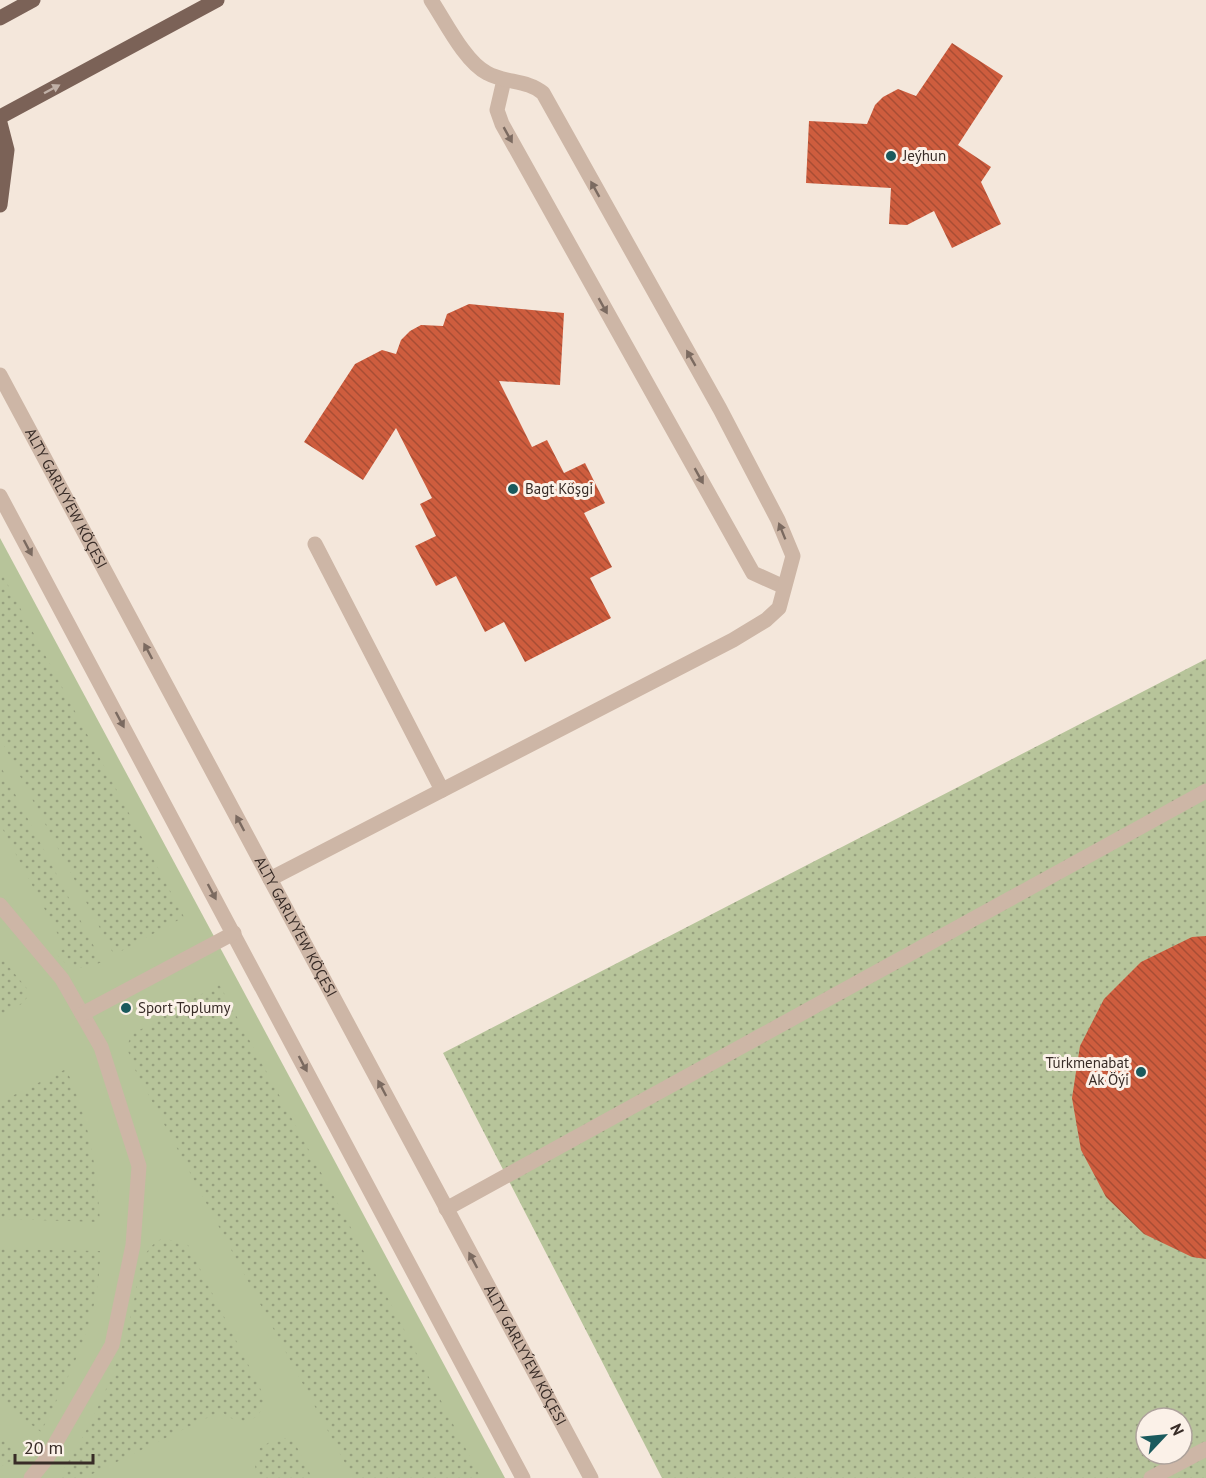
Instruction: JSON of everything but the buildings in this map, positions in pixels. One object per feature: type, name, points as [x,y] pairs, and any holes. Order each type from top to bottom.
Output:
[{"type":"main road","points":[[0,18],[33,0]]},
{"type":"main road","points":[[0,117],[217,0]]},
{"type":"main road","points":[[0,123],[7,150],[0,205]]},
{"type":"street","points":[[270,879],[766,620],[778,608],[782,585],[793,556],[778,520],[720,409],[543,93],[535,87],[486,73],[474,64],[432,0]]},
{"type":"street","points":[[504,80],[497,110],[502,124],[753,573],[782,585]]},
{"type":"street","name":"ALTY GARLYÝEW KÖÇESI","points":[[0,375],[591,1478]]},
{"type":"street","points":[[0,496],[523,1478]]},
{"type":"street","points":[[315,544],[442,790]]},
{"type":"street","points":[[446,1209],[1206,791]]},
{"type":"street","points":[[0,905],[62,979],[101,1047],[139,1166],[133,1245],[112,1345],[47,1458],[31,1478]]},
{"type":"street","points":[[82,1014],[234,933]]},
{"type":"street","points":[[1151,1478],[1206,1449]]},
{"type":"green space","name":"Sport Toplumy","points":[[0,538],[505,1478],[0,1478]]},
{"type":"green space","points":[[0,570],[184,917],[114,955],[0,738]]},
{"type":"green space","points":[[1206,659],[1206,1478],[662,1478],[443,1053]]},
{"type":"green space","points":[[0,765],[102,962],[77,968],[66,964],[56,953],[65,948],[0,824]]},
{"type":"green space","points":[[0,956],[29,991],[25,1002],[0,1016]]},
{"type":"green space","points":[[219,984],[364,1252],[481,1478],[353,1478],[132,1064],[127,1047],[131,1035]]},
{"type":"green space","points":[[66,1069],[86,1125],[97,1182],[100,1222],[0,1219],[0,1102]]},
{"type":"green space","points":[[163,1238],[188,1245],[264,1396],[260,1413],[255,1418],[242,1421],[221,1411],[84,1478],[58,1478],[93,1418],[111,1376],[126,1332],[143,1260],[147,1251]]},
{"type":"green space","points":[[0,1249],[100,1251],[95,1299],[82,1344],[41,1432],[0,1401]]},
{"type":"green space","points":[[0,1438],[23,1455],[0,1467]]},
{"type":"green space","points":[[285,1438],[294,1441],[312,1478],[257,1478],[255,1465],[260,1448],[273,1440]]},
{"type":"place","name":"Jeýhun","points":[[891,156]]},
{"type":"place","name":"Bagt Köşgi","points":[[513,489]]},
{"type":"place","name":"Sport Toplumy","points":[[126,1008]]},
{"type":"place","name":"Türkmenabat Ak Öýi","points":[[1141,1072]]}]
